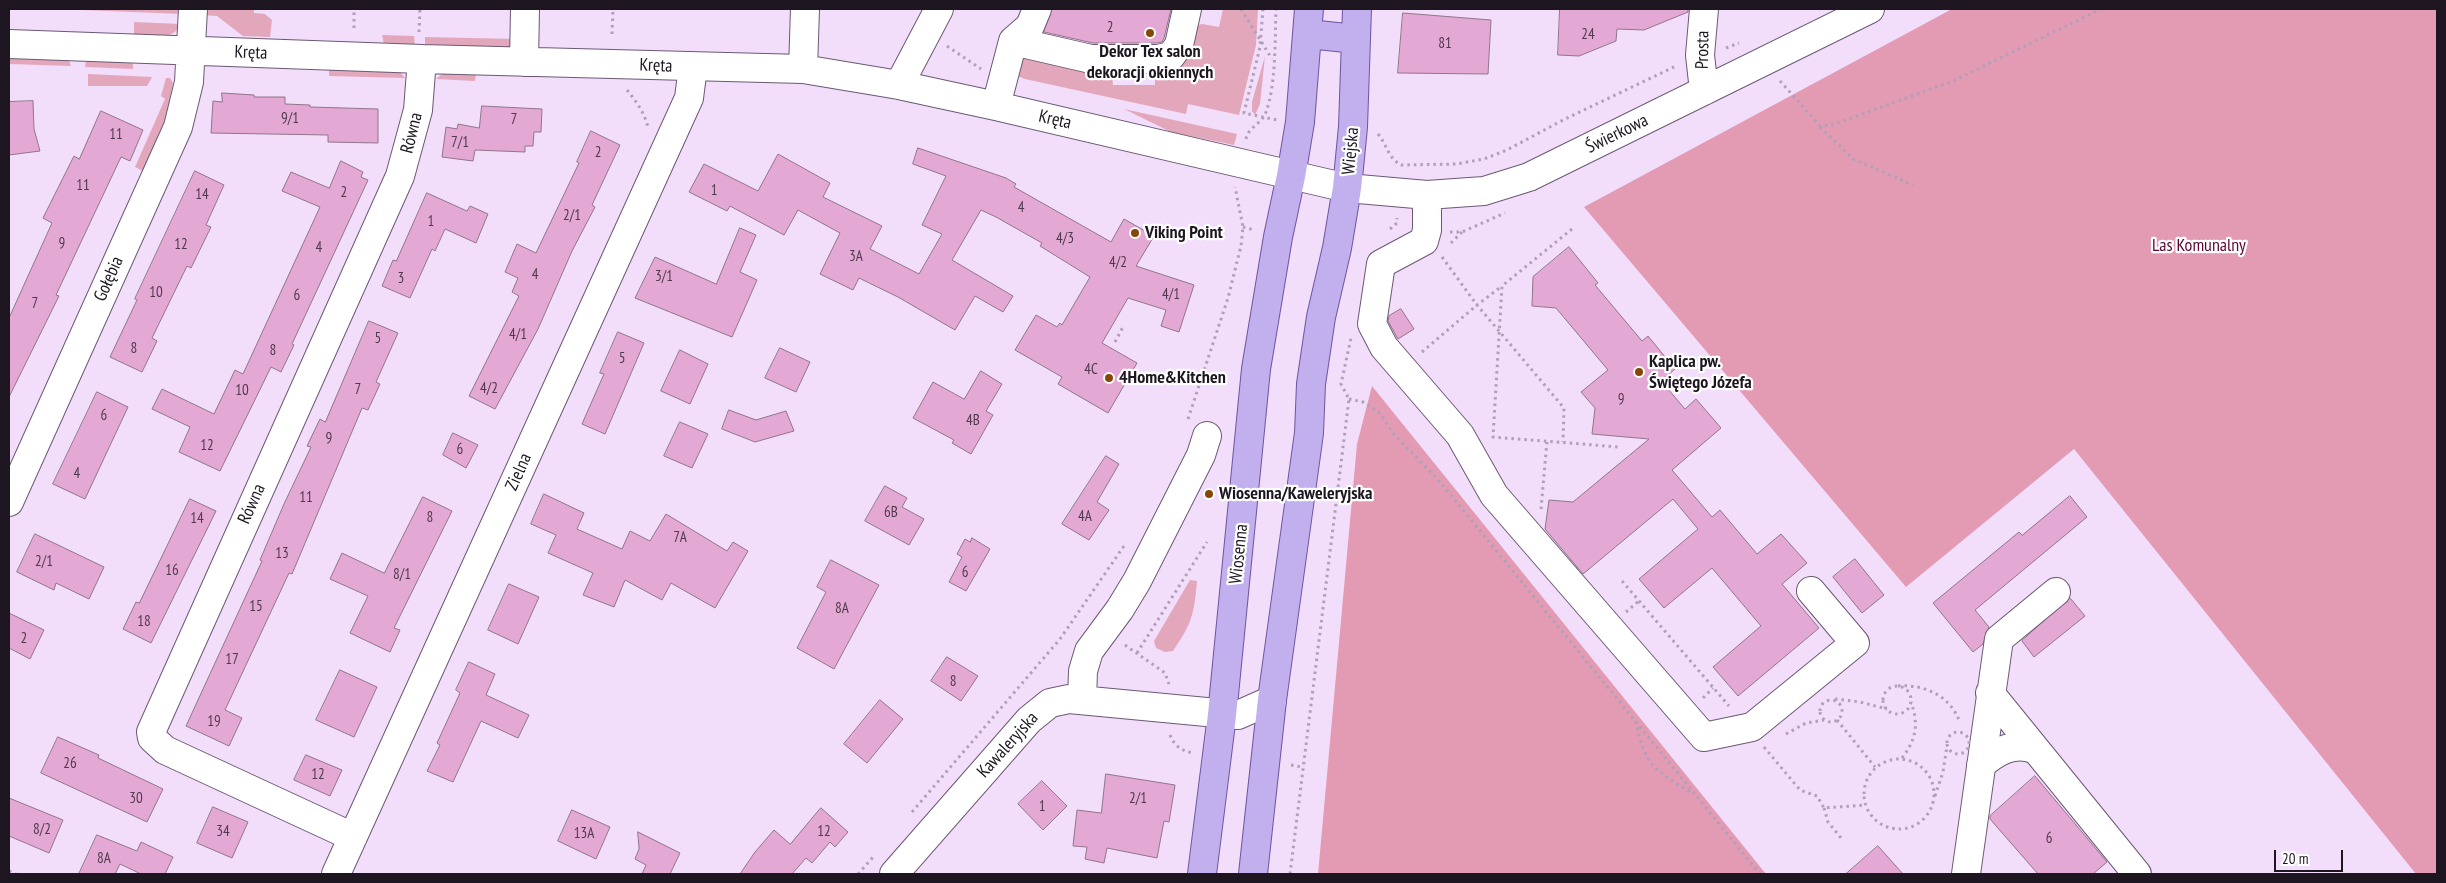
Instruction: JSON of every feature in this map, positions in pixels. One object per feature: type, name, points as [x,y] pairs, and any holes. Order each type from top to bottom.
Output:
[{"type":"main road","name":"Wiejska","points":[[1347,188],[1353,127],[1357,9]]},
{"type":"main road","points":[[1291,176],[1300,122],[1309,22],[1356,39]]},
{"type":"main road","name":"Wiosenna","points":[[1202,874],[1222,715],[1256,369],[1278,237],[1291,176]]},
{"type":"main road","points":[[1253,874],[1272,700],[1309,433],[1311,384],[1347,188]]},
{"type":"street","name":"Gołębia","points":[[9,502],[178,127],[190,82],[194,9]]},
{"type":"street","points":[[524,62],[525,9]]},
{"type":"street","points":[[803,69],[805,9]]},
{"type":"street","points":[[996,106],[1013,41],[1030,26],[1037,9]]},
{"type":"street","points":[[1013,41],[1091,59],[1158,59],[1171,56],[1179,45],[1187,9]]},
{"type":"street","name":"Prosta","points":[[1704,9],[1693,58],[1704,91]]},
{"type":"street","name":"Świerkowa","points":[[1347,188],[1427,195],[1484,191],[1529,177],[1870,9]]},
{"type":"street","points":[[899,85],[933,19]]},
{"type":"street","name":"Kręta","points":[[9,44],[422,59],[803,69],[899,85],[996,106],[1291,176]]},
{"type":"street","name":"Równa","points":[[352,837],[165,750],[152,738],[150,732],[400,176],[418,110],[422,59]]},
{"type":"street","name":"Zielna","points":[[336,874],[689,98],[693,67]]},
{"type":"street","name":"Wiejska","points":[[1291,176],[1347,188]]},
{"type":"street","points":[[1427,195],[1427,230],[1424,242],[1382,264],[1373,330],[1384,347],[1460,435],[1494,495],[1704,738],[1752,727],[1855,643],[1812,591]]},
{"type":"street","points":[[1082,700],[1084,662],[1137,581],[1201,455],[1196,431]]},
{"type":"street","points":[[1966,874],[1990,692],[1999,639],[2056,592]]},
{"type":"street","points":[[1990,692],[2034,749],[2137,874]]},
{"type":"street","name":"Kawaleryjska","points":[[894,874],[1040,710],[1058,701],[1082,700],[1222,715],[1238,715],[1272,700]]},
{"type":"street","points":[[1981,765],[1993,754],[2008,748],[2024,746],[2034,749]]},
{"type":"path","points":[[354,9],[354,28]]},
{"type":"path","points":[[419,32],[420,9]]},
{"type":"path","points":[[612,9],[612,34]]},
{"type":"path","points":[[1241,9],[1273,60]]},
{"type":"path","points":[[1263,9],[1261,43],[1244,113],[1300,122]]},
{"type":"path","points":[[1196,431],[1200,388],[1228,298],[1241,246],[1242,227],[1235,186],[1247,132],[1263,117],[1271,94],[1276,9]]},
{"type":"path","points":[[1820,126],[1832,125],[1953,81],[2101,9]]},
{"type":"path","points":[[933,19],[987,75]]},
{"type":"path","points":[[1353,127],[1376,131],[1385,142],[1387,150],[1401,165],[1456,164],[1484,159],[1507,150],[1579,112],[1693,58],[1740,42]]},
{"type":"path","points":[[1773,80],[1781,82],[1820,126],[1853,158],[1912,185]]},
{"type":"path","points":[[626,89],[645,117],[649,132]]},
{"type":"path","points":[[1447,232],[1462,232],[1513,210]]},
{"type":"path","points":[[1242,227],[1256,231]]},
{"type":"path","points":[[1417,356],[1572,229]]},
{"type":"path","points":[[1453,274],[1564,408],[1563,442]]},
{"type":"path","points":[[1493,437],[1502,286]]},
{"type":"path","points":[[1115,342],[1123,327]]},
{"type":"path","points":[[1290,874],[1348,399],[1368,404],[1381,414],[1392,432],[1440,483],[1636,720],[1760,874]]},
{"type":"path","points":[[1485,436],[1619,447]]},
{"type":"path","points":[[1527,533],[1540,524],[1547,441]]},
{"type":"path","points":[[911,813],[1060,639],[1080,612],[1129,536]]},
{"type":"path","points":[[1137,653],[1207,542]]},
{"type":"path","points":[[1080,612],[1166,673],[1170,686]]},
{"type":"path","points":[[1911,701],[1906,710],[1901,713],[1891,712],[1884,704],[1885,694],[1893,687],[1916,685],[1933,691],[1948,702],[1958,717],[1964,733]]},
{"type":"path","points":[[1898,686],[1908,691],[1915,713],[1916,728],[1914,739],[1902,758]]},
{"type":"path","points":[[1825,720],[1820,709],[1824,702],[1832,699],[1860,702],[1887,708]]},
{"type":"path","points":[[1832,699],[1840,704],[1838,720]]},
{"type":"path","points":[[1636,720],[1644,754],[1654,768],[1695,794]]},
{"type":"path","points":[[1780,737],[1806,724],[1825,720],[1838,720]]},
{"type":"path","points":[[1838,720],[1875,767]]},
{"type":"path","points":[[1169,730],[1172,740],[1184,752],[1198,754]]},
{"type":"path","points":[[1763,746],[1771,742]]},
{"type":"path","points":[[1935,796],[1933,783],[1926,771],[1915,762],[1902,758],[1888,760],[1875,767],[1867,778],[1863,791],[1865,805],[1872,817],[1882,826],[1896,830],[1910,828],[1922,821],[1931,810],[1943,772],[1947,746]]},
{"type":"path","points":[[1824,808],[1828,822],[1841,838]]},
{"type":"path","points":[[858,874],[875,854]]},
{"type":"path","points":[[9,871],[16,874]]},
{"type":"shaded area","points":[[57,9],[181,9],[182,14]]},
{"type":"shaded area","points":[[205,9],[254,9],[254,13],[265,14],[272,20],[270,37],[243,36],[217,16],[203,15]]},
{"type":"shaded area","points":[[1223,9],[1258,9],[1256,45],[1239,115],[1188,104],[1186,114],[1025,79],[1015,75],[1022,57],[1105,70],[1112,74],[1113,85],[1155,85],[1155,72],[1194,26],[1202,24],[1219,27]]},
{"type":"shaded area","points":[[134,22],[181,24],[177,30],[167,36],[154,37],[134,36]]},
{"type":"shaded area","points":[[382,35],[414,36],[415,46],[384,44]]},
{"type":"shaded area","points":[[425,37],[517,39],[514,49],[425,46]]},
{"type":"shaded area","points":[[9,55],[68,58],[71,66],[9,64]]},
{"type":"shaded area","points":[[1265,56],[1260,104],[1255,115],[1252,111],[1252,102]]},
{"type":"shaded area","points":[[86,60],[133,61],[133,69],[85,67]]},
{"type":"shaded area","points":[[329,69],[400,72],[405,78],[329,76]]},
{"type":"shaded area","points":[[443,73],[476,74],[475,81],[436,79]]},
{"type":"shaded area","points":[[88,74],[152,77],[147,86],[88,86]]},
{"type":"shaded area","points":[[166,78],[170,78],[173,83],[166,117],[143,171],[135,167],[165,99],[161,96]]},
{"type":"shaded area","points":[[1124,109],[1237,134],[1234,145],[1171,132]]},
{"type":"shaded area","points":[[1190,580],[1197,581],[1191,618],[1173,651],[1165,652],[1156,648],[1154,641]]},
{"type":"green space","name":"Las Komunalny","points":[[1952,9],[2437,9],[2437,874],[2416,874],[2074,449],[1906,587],[1584,207]]},
{"type":"green space","points":[[1372,386],[1766,874],[1318,874],[1357,444]]},
{"type":"building","points":[[1052,9],[1171,9],[1162,42],[1093,43],[1044,32]]},
{"type":"building","points":[[1560,9],[1688,9],[1688,12],[1644,30],[1617,29],[1616,41],[1579,56],[1558,55]]},
{"type":"building","points":[[1403,13],[1491,20],[1488,74],[1398,73]]},
{"type":"building","points":[[222,93],[254,95],[254,97],[285,97],[285,104],[310,105],[310,107],[378,109],[378,143],[328,142],[328,135],[211,133],[213,101],[222,102]]},
{"type":"building","points":[[33,101],[34,129],[40,151],[9,155],[9,102]]},
{"type":"building","points":[[482,106],[542,109],[541,132],[534,132],[533,146],[525,146],[525,152],[475,150],[473,161],[442,157],[446,127],[457,129],[458,124],[479,128]]},
{"type":"building","points":[[101,111],[143,130],[130,161],[121,157],[56,295],[59,296],[9,397],[9,318],[52,223],[43,218],[74,156],[79,159]]},
{"type":"building","points":[[591,131],[620,145],[592,205],[595,207],[572,251],[538,329],[495,409],[469,396],[519,296],[512,292],[518,278],[505,272],[517,244],[536,253],[579,163],[577,162]]},
{"type":"building","points":[[918,148],[1006,178],[1016,184],[1014,187],[1111,242],[1124,219],[1154,236],[1136,266],[1194,285],[1179,332],[1161,326],[1166,310],[1128,298],[1102,343],[1137,363],[1108,413],[1058,384],[1062,377],[1015,350],[1036,315],[1057,327],[1060,323],[1062,325],[1090,277],[1040,246],[1042,243],[996,217],[981,210],[952,260],[1013,296],[1003,312],[975,296],[955,330],[898,297],[859,278],[853,290],[820,274],[840,233],[798,210],[784,235],[730,206],[727,211],[689,192],[704,164],[758,191],[778,154],[830,183],[823,197],[882,226],[870,249],[919,274],[942,234],[922,225],[946,176],[913,164]]},
{"type":"building","points":[[341,161],[363,172],[361,177],[368,180],[292,344],[294,345],[281,372],[271,367],[220,471],[179,452],[190,427],[152,409],[162,389],[214,414],[235,370],[243,374],[320,207],[282,191],[291,172],[329,188]]},
{"type":"building","points":[[195,171],[224,185],[206,225],[211,227],[191,268],[187,266],[152,338],[157,341],[142,372],[110,357]]},
{"type":"building","points":[[427,193],[467,211],[470,206],[488,214],[476,243],[445,229],[435,251],[432,249],[410,298],[382,286],[393,260],[396,261]]},
{"type":"building","points":[[740,228],[756,235],[740,272],[757,280],[732,337],[635,298],[655,257],[716,284]]},
{"type":"building","points":[[1569,247],[1598,283],[1595,285],[1642,341],[1648,336],[1675,369],[1661,381],[1685,409],[1696,399],[1721,428],[1672,470],[1712,517],[1720,510],[1757,554],[1781,534],[1807,563],[1782,584],[1819,628],[1738,696],[1713,667],[1761,626],[1712,568],[1664,608],[1639,579],[1698,529],[1673,499],[1583,574],[1545,529],[1549,500],[1573,502],[1649,439],[1592,434],[1595,408],[1581,392],[1608,370],[1556,308],[1532,306],[1533,277]]},
{"type":"building","points":[[1401,309],[1414,329],[1398,339],[1388,321],[1389,316]]},
{"type":"building","points":[[369,321],[398,333],[376,382],[380,384],[368,410],[362,408],[292,574],[289,573],[225,710],[242,718],[229,746],[186,726],[262,561],[260,560],[284,504],[311,447],[307,446],[320,419],[325,422]]},
{"type":"building","points":[[618,332],[644,343],[605,434],[582,424],[604,374],[600,373]]},
{"type":"building","points":[[780,348],[810,362],[796,392],[765,378]]},
{"type":"building","points":[[680,350],[708,364],[690,404],[661,391]]},
{"type":"building","points":[[981,371],[1002,384],[986,411],[993,415],[971,454],[952,443],[954,440],[913,418],[933,382],[964,399]]},
{"type":"building","points":[[97,392],[128,407],[85,499],[53,484]]},
{"type":"building","points":[[729,410],[756,420],[786,411],[794,431],[755,442],[722,429]]},
{"type":"building","points":[[680,422],[708,434],[692,468],[664,456]]},
{"type":"building","points":[[453,433],[478,445],[466,468],[443,455]]},
{"type":"building","points":[[1106,456],[1119,464],[1097,502],[1109,510],[1089,540],[1062,524]]},
{"type":"building","points":[[885,486],[907,498],[902,507],[924,519],[909,545],[865,521]]},
{"type":"building","points":[[544,494],[584,513],[577,529],[622,549],[630,531],[650,541],[666,514],[727,551],[733,542],[748,551],[715,608],[671,583],[662,600],[625,580],[614,607],[583,595],[593,573],[548,553],[556,535],[531,524]]},
{"type":"building","points":[[2070,496],[2087,517],[1975,610],[1989,627],[1983,644],[1973,652],[1933,603],[2019,532],[2022,535]]},
{"type":"building","points":[[423,497],[452,511],[394,628],[400,630],[390,652],[350,633],[368,596],[330,579],[342,553],[384,573]]},
{"type":"building","points":[[190,499],[216,511],[151,643],[123,629],[136,602],[139,603]]},
{"type":"building","points":[[35,534],[104,567],[89,599],[56,583],[54,590],[17,572]]},
{"type":"building","points":[[972,538],[990,549],[966,591],[949,582],[962,557],[957,554],[965,539],[970,542]]},
{"type":"building","points":[[1855,559],[1884,595],[1862,613],[1833,577]]},
{"type":"building","points":[[831,560],[879,585],[834,669],[797,648],[826,592],[817,587]]},
{"type":"building","points":[[509,584],[539,597],[518,644],[488,630]]},
{"type":"building","points":[[2070,598],[2085,616],[2034,657],[2022,641]]},
{"type":"building","points":[[9,613],[44,630],[30,659],[9,648]]},
{"type":"building","points":[[947,657],[978,676],[961,701],[931,681]]},
{"type":"building","points":[[469,662],[495,674],[486,695],[529,715],[518,738],[481,721],[453,782],[427,771],[440,745],[437,743],[460,693],[456,690]]},
{"type":"building","points":[[340,670],[377,687],[354,737],[316,720]]},
{"type":"building","points":[[880,700],[903,719],[867,763],[844,744]]},
{"type":"building","points":[[58,737],[99,755],[98,758],[163,789],[147,822],[41,773]]},
{"type":"building","points":[[306,755],[342,770],[330,796],[294,780]]},
{"type":"building","points":[[1106,774],[1175,785],[1169,822],[1164,821],[1157,858],[1107,848],[1104,863],[1085,859],[1087,847],[1073,846],[1077,810],[1101,813]]},
{"type":"building","points":[[2035,776],[2107,862],[2093,874],[2038,874],[1990,819],[1990,816]]},
{"type":"building","points":[[1042,781],[1067,806],[1043,830],[1018,804]]},
{"type":"building","points":[[9,798],[63,820],[49,853],[9,836]]},
{"type":"building","points":[[213,807],[248,822],[232,858],[197,843]]},
{"type":"building","points":[[821,808],[848,832],[835,847],[830,842],[812,863],[806,858],[792,874],[740,874],[755,852],[774,830],[790,844]]},
{"type":"building","points":[[572,810],[610,827],[596,859],[558,841]]},
{"type":"building","points":[[638,832],[680,853],[670,874],[642,874],[646,865],[635,859],[639,849]]},
{"type":"building","points":[[97,835],[137,851],[141,842],[173,857],[165,874],[141,874],[120,864],[115,874],[79,874]]},
{"type":"building","points":[[1878,846],[1903,874],[1846,874]]},
{"type":"place","name":"Dekor Tex salon dekoracji okiennych","points":[[1150,33]]},
{"type":"place","name":"Viking Point","points":[[1135,233]]},
{"type":"place","name":"Kaplica pw. Świętego Józefa","points":[[1639,372]]},
{"type":"place","name":"4Home&Kitchen","points":[[1109,378]]},
{"type":"place","name":"Wiosenna/Kaweleryjska","points":[[1209,494]]}]
